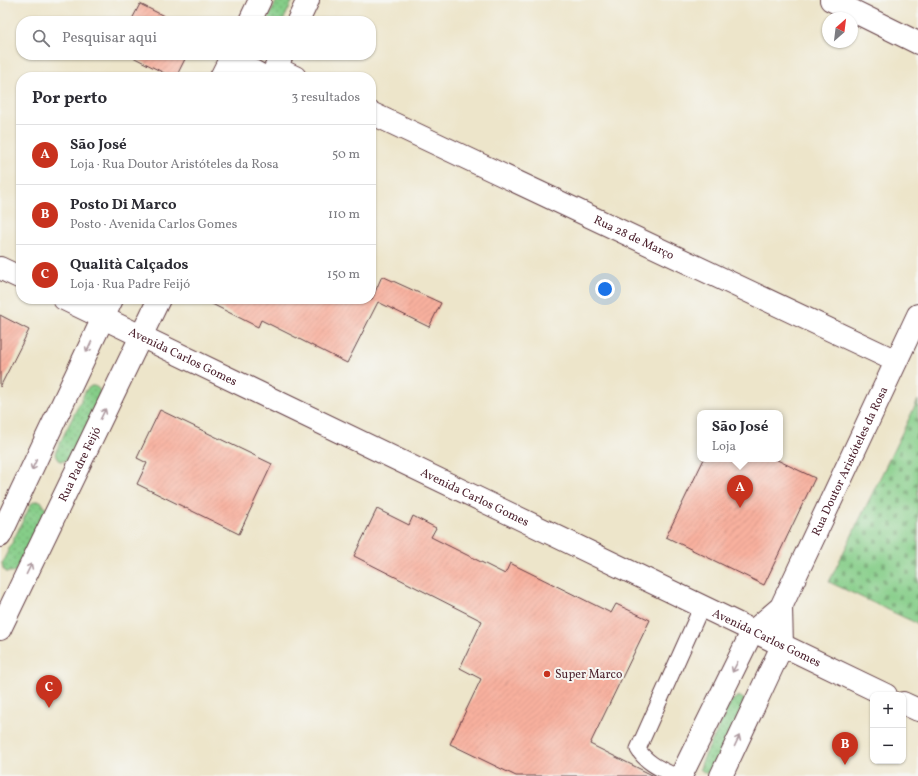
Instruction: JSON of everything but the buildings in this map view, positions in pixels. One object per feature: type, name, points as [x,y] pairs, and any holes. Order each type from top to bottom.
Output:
[{"type":"street","points":[[252,16],[260,0]]},
{"type":"street","points":[[300,16],[308,0]]},
{"type":"street","points":[[831,0],[918,42]]},
{"type":"street","points":[[228,63],[273,69]]},
{"type":"street","name":"Rua 28 de Março","points":[[376,115],[896,361]]},
{"type":"street","points":[[0,268],[16,276]]},
{"type":"street","name":"Avenida Carlos Gomes","points":[[88,304],[107,308],[140,336],[702,608],[880,692]]},
{"type":"street","name":"Rua Padre Feijó","points":[[0,629],[8,592],[156,304]]},
{"type":"street","points":[[0,536],[107,308]]},
{"type":"street","name":"Rua Doutor Aristóteles da Rosa","points":[[680,776],[752,632],[781,607],[918,315]]},
{"type":"street","name":"Rua Doutor Aristóteles da Rosa","points":[[720,776],[782,646],[781,607]]},
{"type":"street","points":[[906,704],[918,710]]},
{"type":"lane","points":[[675,776],[642,757],[638,749],[702,608]]},
{"type":"green space","points":[[277,0],[293,0],[285,16],[269,16]]},
{"type":"green space","points":[[91,386],[96,386],[99,389],[101,397],[71,458],[68,461],[60,461],[55,454],[56,451],[86,390]]},
{"type":"green space","points":[[918,400],[918,624],[829,582]]},
{"type":"green space","points":[[35,501],[41,501],[46,509],[15,572],[6,572],[2,563],[31,504]]},
{"type":"green space","points":[[739,696],[745,700],[712,774],[705,773],[700,769],[702,762],[731,701]]},
{"type":"place","name":"São José","points":[[740,508]]},
{"type":"place","name":"Super Marco","points":[[547,674]]},
{"type":"place","name":"Qualità Calçados","points":[[49,708]]},
{"type":"place","name":"Posto Di Marco","points":[[845,765]]}]
